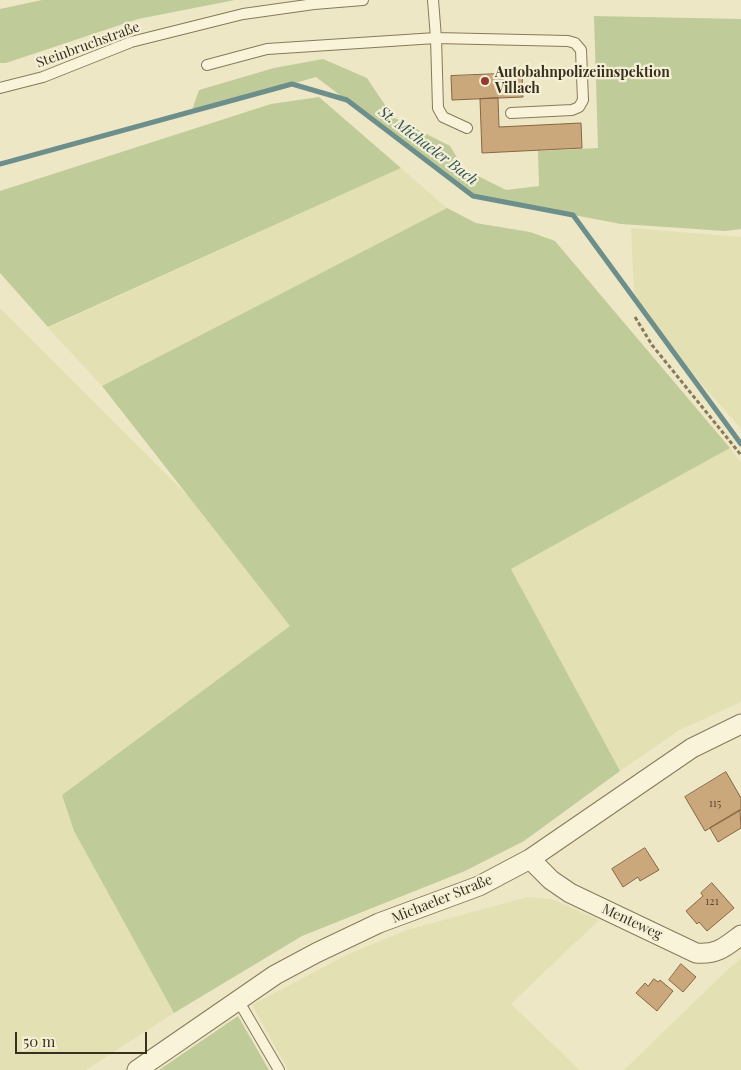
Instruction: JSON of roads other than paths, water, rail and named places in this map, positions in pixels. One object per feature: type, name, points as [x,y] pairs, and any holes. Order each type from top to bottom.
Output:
[{"type":"street","name":"Michaeler Straße","points":[[137,1070],[275,975],[316,952],[379,923],[479,886],[530,859],[692,748],[741,724]]},
{"type":"street","name":"Menteweg","points":[[530,859],[552,880],[570,893],[696,953],[708,954],[721,950],[741,935]]},
{"type":"lane","name":"Steinbruchstraße","points":[[0,88],[43,77],[131,42],[243,14],[314,4],[363,0]]},
{"type":"lane","points":[[433,0],[438,108],[443,117],[467,128]]},
{"type":"lane","points":[[207,66],[267,49],[436,38],[568,41],[575,43],[581,50],[583,100],[579,108],[511,113]]},
{"type":"lane","points":[[238,1000],[279,1070]]},
{"type":"waterway","name":"St. Michaeler Bach","points":[[0,164],[292,84],[347,100],[473,196],[573,215],[741,444]]},
{"type":"place","name":"Autobahnpolizeiinspektion Villach","points":[[485,81]]}]
